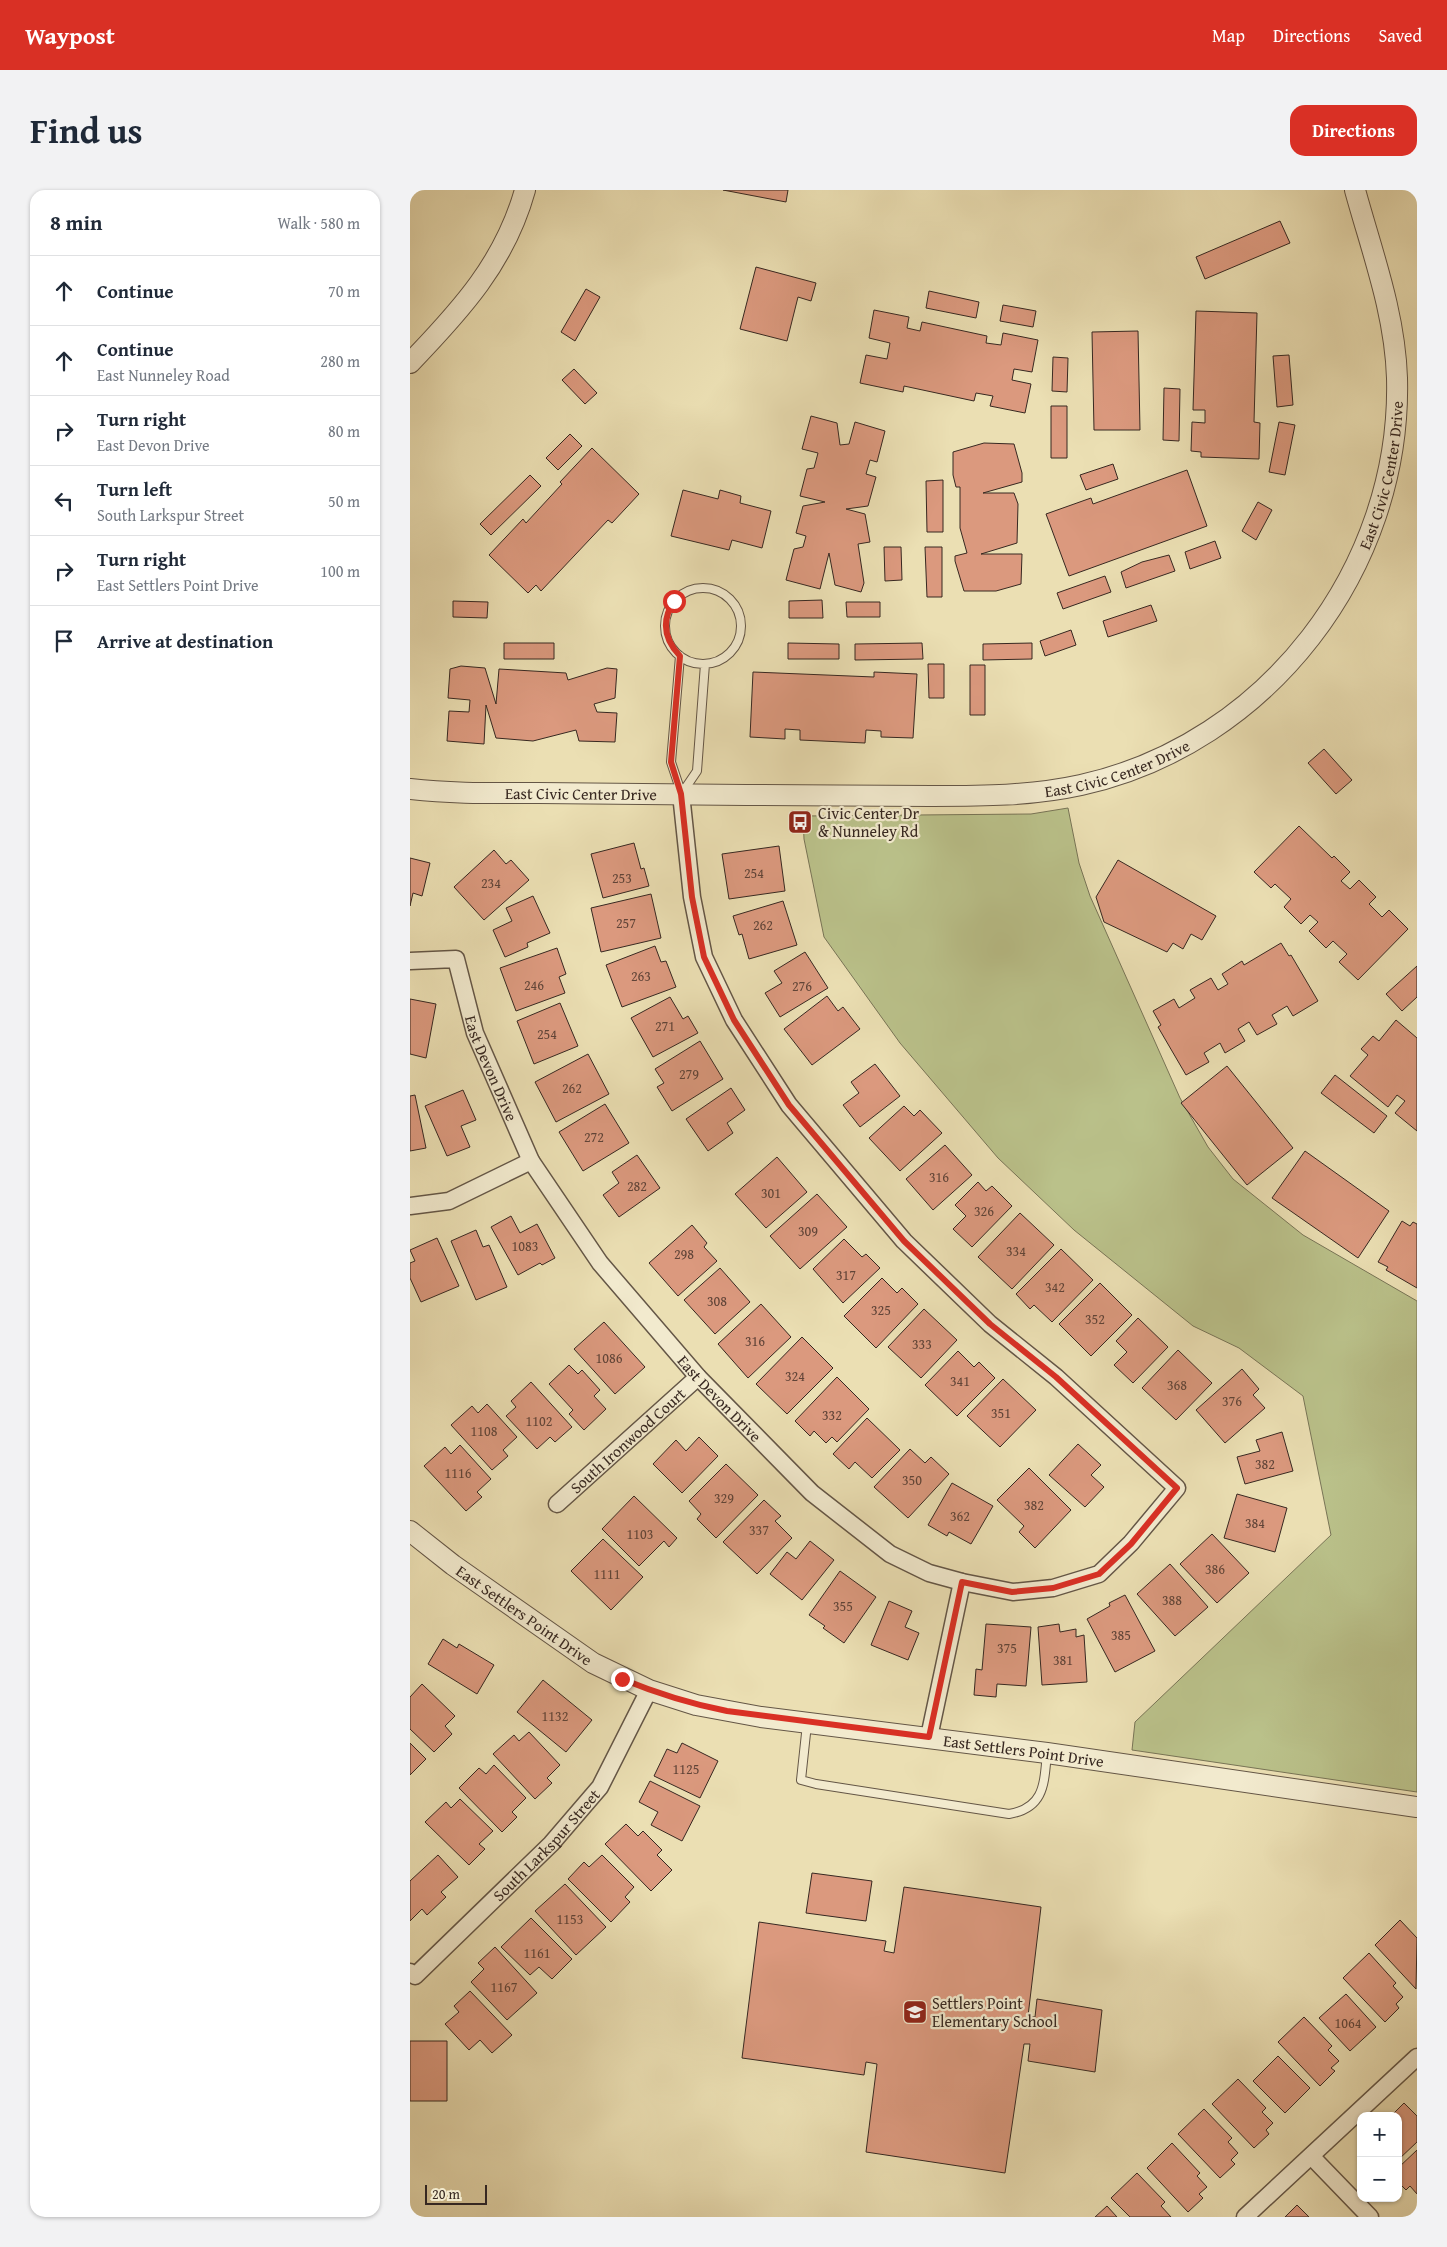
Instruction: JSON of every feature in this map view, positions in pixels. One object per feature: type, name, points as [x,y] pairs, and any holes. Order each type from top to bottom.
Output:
[{"type":"street","points":[[410,363],[473,294],[494,264],[509,236],[525,190]]},
{"type":"street","name":"East Civic Center Drive","points":[[410,789],[453,792],[998,796],[1052,790],[1102,780],[1134,769],[1187,745],[1240,708],[1272,682],[1302,650],[1333,608],[1358,561],[1373,525],[1384,489],[1397,415],[1397,374],[1383,286],[1355,190]]},
{"type":"street","name":"East Devon Drive","points":[[410,960],[456,959],[475,1033],[532,1161],[600,1263],[698,1377],[812,1493],[890,1554],[929,1573],[1012,1592],[1053,1588],[1099,1574],[1131,1544],[1177,1488],[1056,1377],[990,1324],[904,1241],[789,1105],[734,1020],[704,957],[692,897],[681,794]]},
{"type":"street","points":[[410,1206],[449,1201],[532,1161]]},
{"type":"street","name":"South Ironwood Court","points":[[556,1504],[698,1377]]},
{"type":"street","name":"East Settlers Point Drive","points":[[410,1531],[452,1566],[554,1638],[593,1663],[649,1690],[696,1705],[808,1722],[1047,1753],[1417,1807]]},
{"type":"street","points":[[929,1737],[962,1582]]},
{"type":"street","name":"South Larkspur Street","points":[[412,1974],[551,1844],[600,1787],[649,1690]]},
{"type":"street","points":[[1245,2217],[1417,2057]]},
{"type":"street","points":[[1311,2156],[1370,2217]]},
{"type":"lane","points":[[706,588],[718,591],[736,607],[740,618],[740,632],[736,644],[728,654],[717,661],[705,664],[692,662],[680,656],[671,647],[666,635],[665,623],[668,611],[674,601],[683,593],[694,589],[706,588]]},
{"type":"lane","points":[[680,656],[671,762],[681,794]]},
{"type":"lane","points":[[681,794],[696,771],[705,664]]},
{"type":"lane","points":[[808,1722],[801,1780],[816,1784],[1009,1814],[1023,1812],[1037,1800],[1044,1786],[1047,1753]]},
{"type":"green space","points":[[1068,808],[1079,863],[1090,896],[1180,1098],[1208,1147],[1233,1179],[1303,1235],[1417,1301],[1417,1792],[1132,1750],[1135,1722],[1331,1535],[1303,1396],[1239,1348],[1193,1326],[1074,1230],[998,1158],[900,1043],[824,937],[804,839],[803,816],[1031,814]]},
{"type":"building","points":[[723,190],[788,190],[786,202]]},
{"type":"building","points":[[1280,221],[1290,243],[1205,279],[1196,257]]},
{"type":"building","points":[[756,267],[816,283],[811,301],[798,297],[787,341],[740,329]]},
{"type":"building","points":[[586,289],[600,297],[575,341],[561,332]]},
{"type":"building","points":[[929,291],[979,302],[976,318],[926,308]]},
{"type":"building","points":[[1003,305],[1036,311],[1033,327],[1000,321]]},
{"type":"building","points":[[874,310],[909,317],[907,328],[920,331],[922,322],[987,336],[986,343],[1001,345],[1003,333],[1038,340],[1032,372],[1014,369],[1012,380],[1031,384],[1025,413],[990,406],[993,396],[976,393],[974,401],[904,386],[903,392],[860,383],[866,355],[887,359],[890,343],[869,338]]},
{"type":"building","points":[[1196,311],[1257,313],[1254,422],[1260,423],[1259,459],[1201,457],[1201,452],[1191,451],[1192,422],[1205,423],[1205,410],[1193,410]]},
{"type":"building","points":[[1138,331],[1140,430],[1094,430],[1092,332]]},
{"type":"building","points":[[1289,355],[1293,405],[1277,407],[1273,356]]},
{"type":"building","points":[[1053,357],[1068,358],[1067,392],[1052,391]]},
{"type":"building","points":[[574,369],[597,393],[585,404],[562,380]]},
{"type":"building","points":[[1164,388],[1180,389],[1179,441],[1163,440]]},
{"type":"building","points":[[1051,406],[1067,406],[1067,458],[1051,458]]},
{"type":"building","points":[[811,416],[837,423],[840,445],[849,444],[855,422],[885,431],[877,462],[870,460],[866,474],[876,477],[868,506],[846,509],[865,514],[870,542],[858,544],[864,583],[861,592],[835,585],[829,553],[820,589],[786,580],[794,549],[803,547],[806,536],[796,533],[803,506],[825,502],[800,496],[807,469],[814,468],[818,453],[802,449]]},
{"type":"building","points":[[1279,422],[1295,425],[1285,475],[1269,472]]},
{"type":"building","points":[[570,434],[582,446],[558,470],[546,458]]},
{"type":"building","points":[[984,443],[1014,444],[1022,473],[1022,482],[983,493],[1014,493],[1018,504],[1017,543],[981,554],[1022,554],[1021,584],[996,591],[964,591],[955,561],[955,556],[967,553],[960,528],[960,487],[956,487],[953,475],[953,452]]},
{"type":"building","points":[[592,448],[639,494],[612,523],[608,520],[541,591],[536,585],[528,593],[489,555],[523,519],[526,523],[562,484],[560,482]]},
{"type":"building","points":[[1113,464],[1118,479],[1086,490],[1080,475]]},
{"type":"building","points":[[1187,470],[1207,526],[1069,576],[1046,514],[1091,498],[1093,504]]},
{"type":"building","points":[[530,475],[541,486],[491,535],[480,524]]},
{"type":"building","points":[[943,480],[943,532],[927,532],[926,481]]},
{"type":"building","points":[[683,490],[718,499],[720,490],[741,496],[740,503],[771,511],[762,548],[732,540],[729,550],[671,536]]},
{"type":"building","points":[[1258,502],[1272,510],[1256,540],[1242,531]]},
{"type":"building","points":[[1215,541],[1221,558],[1190,569],[1185,552]]},
{"type":"building","points":[[884,547],[901,547],[902,580],[885,581]]},
{"type":"building","points":[[925,547],[942,547],[942,597],[927,597]]},
{"type":"building","points":[[1169,555],[1175,571],[1126,588],[1121,572],[1142,562]]},
{"type":"building","points":[[1105,576],[1111,592],[1063,609],[1057,593]]},
{"type":"building","points":[[822,600],[823,618],[789,618],[789,601]]},
{"type":"building","points":[[453,601],[488,602],[487,618],[453,617]]},
{"type":"building","points":[[846,602],[880,602],[880,617],[847,617]]},
{"type":"building","points":[[1151,605],[1157,621],[1108,637],[1103,621]]},
{"type":"building","points":[[1071,630],[1076,645],[1045,656],[1040,641]]},
{"type":"building","points":[[504,643],[554,643],[554,659],[504,659]]},
{"type":"building","points":[[788,643],[839,644],[839,659],[788,659]]},
{"type":"building","points":[[922,643],[923,659],[855,660],[855,644]]},
{"type":"building","points":[[1032,643],[1032,659],[983,660],[983,644]]},
{"type":"building","points":[[928,664],[944,664],[944,698],[929,698]]},
{"type":"building","points":[[970,665],[985,665],[985,715],[970,715]]},
{"type":"building","points":[[461,666],[485,668],[496,704],[499,669],[566,673],[568,680],[607,668],[617,669],[615,698],[594,704],[597,712],[617,713],[615,742],[579,741],[576,730],[533,741],[496,738],[486,705],[484,744],[447,741],[449,711],[469,712],[470,700],[448,698],[450,669]]},
{"type":"building","points":[[753,672],[874,677],[874,672],[917,674],[913,738],[881,737],[881,731],[866,730],[865,743],[800,740],[800,730],[785,729],[785,739],[750,737]]},
{"type":"building","points":[[1324,749],[1352,780],[1336,794],[1308,763]]},
{"type":"building","points":[[795,818],[808,818],[808,824],[795,824]]},
{"type":"building","points":[[1299,826],[1332,858],[1334,856],[1350,872],[1341,881],[1350,889],[1359,880],[1376,897],[1369,904],[1382,917],[1389,910],[1408,929],[1358,980],[1339,962],[1347,954],[1333,941],[1326,948],[1309,931],[1318,922],[1310,915],[1301,924],[1284,907],[1291,899],[1275,884],[1271,888],[1254,872]]},
{"type":"building","points":[[634,843],[641,869],[644,868],[649,886],[603,898],[591,854]]},
{"type":"building","points":[[779,846],[785,891],[729,899],[722,854]]},
{"type":"building","points":[[494,850],[506,864],[511,860],[529,880],[484,920],[454,887]]},
{"type":"building","points":[[410,858],[430,863],[422,896],[413,893],[410,906]]},
{"type":"building","points":[[1118,860],[1216,916],[1202,940],[1191,934],[1183,949],[1173,943],[1167,952],[1104,922],[1096,897]]},
{"type":"building","points":[[651,894],[661,938],[601,952],[591,908]]},
{"type":"building","points":[[533,896],[550,933],[527,943],[528,947],[505,957],[493,930],[512,921],[506,908]]},
{"type":"building","points":[[783,901],[797,945],[749,959],[742,934],[739,935],[733,916]]},
{"type":"building","points":[[1281,943],[1289,956],[1291,955],[1318,1001],[1293,1016],[1287,1006],[1272,1015],[1277,1024],[1257,1035],[1249,1022],[1238,1029],[1245,1041],[1225,1053],[1220,1043],[1204,1053],[1209,1062],[1186,1075],[1158,1027],[1161,1025],[1153,1011],[1174,999],[1179,1008],[1195,998],[1190,990],[1211,978],[1218,990],[1228,984],[1222,974],[1242,961],[1244,965]]},
{"type":"building","points":[[655,946],[661,962],[666,961],[676,987],[622,1007],[606,965]]},
{"type":"building","points":[[557,948],[566,974],[559,977],[565,993],[516,1011],[500,968]]},
{"type":"building","points":[[805,952],[828,988],[780,1017],[765,993],[782,983],[774,971]]},
{"type":"building","points":[[1417,966],[1417,997],[1402,1011],[1386,994]]},
{"type":"building","points":[[827,996],[838,1011],[843,1007],[860,1029],[812,1065],[784,1029]]},
{"type":"building","points":[[670,997],[683,1019],[688,1016],[698,1033],[653,1057],[631,1018]]},
{"type":"building","points":[[410,999],[436,1004],[426,1058],[410,1054]]},
{"type":"building","points":[[560,1003],[578,1046],[534,1064],[517,1021]]},
{"type":"building","points":[[1396,1020],[1417,1038],[1417,1131],[1395,1113],[1405,1101],[1397,1095],[1388,1107],[1350,1076],[1368,1055],[1361,1049],[1373,1036],[1379,1041]]},
{"type":"building","points":[[700,1041],[723,1079],[672,1111],[657,1087],[664,1083],[655,1069]]},
{"type":"building","points":[[588,1054],[609,1094],[556,1122],[535,1082]]},
{"type":"building","points":[[875,1064],[900,1096],[860,1127],[843,1105],[859,1093],[851,1082]]},
{"type":"building","points":[[1227,1066],[1293,1148],[1247,1185],[1181,1103]]},
{"type":"building","points":[[1335,1075],[1387,1116],[1374,1133],[1321,1093]]},
{"type":"building","points":[[731,1088],[745,1110],[727,1123],[733,1133],[708,1151],[686,1119]]},
{"type":"building","points":[[463,1090],[476,1120],[461,1126],[470,1147],[447,1156],[425,1106]]},
{"type":"building","points":[[415,1095],[426,1148],[410,1151],[410,1096]]},
{"type":"building","points":[[605,1104],[629,1143],[583,1171],[559,1132]]},
{"type":"building","points":[[904,1106],[914,1116],[920,1110],[942,1133],[900,1171],[869,1138]]},
{"type":"building","points":[[945,1145],[972,1175],[933,1210],[906,1179]]},
{"type":"building","points":[[1305,1151],[1389,1211],[1358,1258],[1272,1198]]},
{"type":"building","points":[[637,1155],[660,1188],[619,1217],[603,1195],[619,1183],[612,1172]]},
{"type":"building","points":[[777,1157],[807,1192],[766,1228],[735,1194]]},
{"type":"building","points":[[978,1182],[986,1191],[992,1186],[1012,1206],[972,1247],[953,1229],[966,1216],[955,1205]]},
{"type":"building","points":[[817,1194],[847,1227],[800,1269],[770,1236]]},
{"type":"building","points":[[1020,1213],[1054,1245],[1012,1289],[978,1257]]},
{"type":"building","points":[[511,1216],[520,1233],[537,1224],[555,1258],[542,1265],[540,1263],[518,1275],[491,1227]]},
{"type":"building","points":[[1402,1221],[1410,1226],[1413,1222],[1417,1224],[1417,1288],[1386,1270],[1388,1267],[1378,1262]]},
{"type":"building","points":[[692,1225],[707,1243],[704,1247],[717,1261],[678,1296],[649,1263]]},
{"type":"building","points":[[476,1230],[483,1247],[489,1245],[507,1287],[476,1300],[451,1241]]},
{"type":"building","points":[[437,1238],[459,1286],[421,1302],[410,1278],[410,1263],[415,1261],[410,1250]]},
{"type":"building","points":[[844,1239],[862,1257],[866,1254],[880,1268],[843,1303],[813,1269]]},
{"type":"building","points":[[1061,1249],[1093,1280],[1052,1322],[1034,1305],[1030,1309],[1016,1294]]},
{"type":"building","points":[[720,1268],[750,1302],[715,1334],[684,1300]]},
{"type":"building","points":[[882,1278],[897,1293],[902,1288],[918,1304],[876,1348],[844,1316]]},
{"type":"building","points":[[1100,1283],[1132,1315],[1091,1356],[1059,1324]]},
{"type":"building","points":[[761,1304],[791,1337],[748,1378],[718,1344]]},
{"type":"building","points":[[924,1309],[957,1340],[921,1378],[888,1347]]},
{"type":"building","points":[[1138,1318],[1168,1347],[1133,1383],[1114,1365],[1127,1352],[1116,1341]]},
{"type":"building","points":[[604,1322],[645,1367],[615,1394],[574,1349]]},
{"type":"building","points":[[802,1337],[833,1368],[787,1414],[756,1384]]},
{"type":"building","points":[[1178,1350],[1212,1383],[1176,1420],[1142,1388]]},
{"type":"building","points":[[958,1351],[974,1367],[979,1362],[995,1378],[957,1416],[925,1385]]},
{"type":"building","points":[[569,1365],[578,1374],[582,1370],[600,1390],[594,1396],[606,1409],[584,1430],[569,1414],[573,1410],[549,1384]]},
{"type":"building","points":[[1242,1369],[1259,1389],[1253,1395],[1265,1408],[1225,1443],[1196,1410]]},
{"type":"building","points":[[837,1377],[869,1409],[837,1442],[832,1437],[826,1443],[814,1431],[810,1436],[795,1421]]},
{"type":"building","points":[[1003,1379],[1036,1410],[1000,1447],[967,1416]]},
{"type":"building","points":[[531,1382],[572,1427],[555,1442],[550,1437],[537,1449],[506,1416],[516,1407],[511,1401]]},
{"type":"building","points":[[487,1404],[517,1437],[503,1450],[508,1456],[492,1470],[451,1425],[472,1406],[478,1413]]},
{"type":"building","points":[[867,1418],[900,1450],[872,1478],[855,1462],[849,1469],[833,1454]]},
{"type":"building","points":[[1282,1432],[1293,1471],[1245,1484],[1237,1457],[1260,1451],[1256,1440]]},
{"type":"building","points":[[699,1437],[718,1456],[682,1493],[653,1464],[676,1440],[686,1451]]},
{"type":"building","points":[[1078,1444],[1101,1465],[1091,1475],[1104,1487],[1085,1507],[1049,1475]]},
{"type":"building","points":[[460,1445],[491,1479],[477,1492],[482,1497],[466,1511],[424,1466],[445,1447],[451,1454]]},
{"type":"building","points":[[910,1449],[925,1463],[931,1457],[949,1474],[908,1518],[874,1487]]},
{"type":"building","points":[[726,1464],[758,1495],[716,1538],[697,1519],[701,1514],[689,1501]]},
{"type":"building","points":[[1029,1468],[1071,1510],[1035,1548],[1019,1532],[1024,1526],[997,1500]]},
{"type":"building","points":[[952,1483],[993,1506],[971,1544],[949,1532],[947,1536],[928,1525]]},
{"type":"building","points":[[1237,1494],[1287,1508],[1275,1552],[1224,1538]]},
{"type":"building","points":[[634,1496],[677,1538],[669,1547],[664,1541],[639,1566],[602,1529]]},
{"type":"building","points":[[764,1500],[781,1516],[775,1521],[792,1538],[757,1574],[723,1542]]},
{"type":"building","points":[[1212,1534],[1249,1573],[1217,1603],[1180,1564]]},
{"type":"building","points":[[603,1539],[643,1577],[611,1610],[571,1571]]},
{"type":"building","points":[[810,1541],[834,1560],[802,1600],[770,1574],[787,1552],[796,1559]]},
{"type":"building","points":[[1170,1564],[1208,1607],[1175,1636],[1137,1594]]},
{"type":"building","points":[[840,1571],[876,1597],[844,1643],[809,1615]]},
{"type":"building","points":[[1125,1595],[1155,1651],[1115,1672],[1087,1619],[1110,1606],[1109,1603]]},
{"type":"building","points":[[889,1601],[912,1611],[905,1627],[919,1633],[908,1660],[871,1645]]},
{"type":"building","points":[[986,1624],[1031,1627],[1026,1686],[997,1684],[996,1697],[974,1695],[976,1669],[982,1670]]},
{"type":"building","points":[[1059,1624],[1060,1632],[1076,1629],[1076,1637],[1084,1635],[1087,1682],[1042,1685],[1038,1627]]},
{"type":"building","points":[[443,1639],[457,1648],[459,1644],[494,1665],[477,1694],[428,1664]]},
{"type":"building","points":[[543,1680],[592,1720],[566,1752],[517,1712]]},
{"type":"building","points":[[422,1684],[455,1716],[445,1726],[452,1734],[434,1752],[410,1729],[410,1697]]},
{"type":"building","points":[[529,1732],[560,1765],[547,1778],[552,1783],[535,1799],[493,1754],[514,1735],[519,1741]]},
{"type":"building","points":[[410,1743],[426,1759],[410,1775]]},
{"type":"building","points":[[682,1743],[718,1761],[700,1798],[654,1776],[667,1749],[677,1753]]},
{"type":"building","points":[[494,1765],[526,1798],[512,1812],[517,1817],[502,1832],[459,1788],[479,1768],[486,1774]]},
{"type":"building","points":[[650,1781],[700,1806],[682,1841],[651,1825],[658,1812],[639,1802]]},
{"type":"building","points":[[460,1799],[493,1831],[479,1844],[485,1849],[469,1865],[425,1822],[446,1802],[451,1808]]},
{"type":"building","points":[[626,1824],[638,1836],[643,1831],[662,1850],[657,1855],[672,1870],[651,1891],[605,1844]]},
{"type":"building","points":[[438,1855],[458,1877],[441,1892],[446,1897],[427,1915],[422,1909],[410,1921],[410,1881]]},
{"type":"building","points":[[602,1855],[634,1887],[625,1897],[630,1902],[611,1922],[568,1879],[584,1862],[589,1867]]},
{"type":"building","points":[[812,1873],[872,1881],[866,1921],[806,1913]]},
{"type":"building","points":[[565,1884],[606,1927],[576,1955],[535,1911]]},
{"type":"building","points":[[904,1887],[1041,1907],[1028,2016],[1035,2017],[1037,1999],[1102,2010],[1095,2072],[1028,2061],[1030,2044],[1024,2044],[1005,2173],[866,2152],[877,2064],[866,2062],[864,2075],[742,2058],[759,1922],[886,1941],[884,1951],[894,1953]]},
{"type":"building","points":[[531,1918],[572,1959],[552,1979],[539,1967],[530,1975],[501,1947]]},
{"type":"building","points":[[1400,1920],[1417,1938],[1416,1989],[1375,1945]]},
{"type":"building","points":[[495,1947],[537,1993],[507,2020],[471,1982],[484,1969],[478,1963]]},
{"type":"building","points":[[1369,1953],[1396,1983],[1393,1986],[1403,1997],[1396,2004],[1399,2008],[1385,2022],[1343,1978]]},
{"type":"building","points":[[470,1991],[512,2035],[492,2053],[480,2040],[469,2050],[445,2024],[459,2012],[454,2006]]},
{"type":"building","points":[[1346,1994],[1376,2027],[1350,2051],[1319,2018]]},
{"type":"building","points":[[1304,2017],[1332,2046],[1328,2050],[1339,2061],[1331,2068],[1335,2071],[1320,2086],[1278,2042]]},
{"type":"building","points":[[410,2041],[447,2041],[447,2101],[410,2101]]},
{"type":"building","points":[[1278,2056],[1310,2088],[1285,2113],[1253,2081]]},
{"type":"building","points":[[1238,2079],[1266,2108],[1262,2112],[1273,2123],[1266,2130],[1269,2134],[1254,2148],[1212,2104]]},
{"type":"building","points":[[1404,2103],[1417,2116],[1417,2142],[1402,2156],[1402,2112],[1395,2112]]},
{"type":"building","points":[[1204,2109],[1232,2138],[1228,2142],[1238,2153],[1231,2160],[1235,2164],[1220,2178],[1178,2134]]},
{"type":"building","points":[[1172,2143],[1200,2173],[1197,2176],[1207,2187],[1199,2194],[1203,2198],[1188,2212],[1147,2168]]},
{"type":"building","points":[[1417,2150],[1417,2194],[1410,2186],[1406,2190],[1402,2186],[1402,2164]]},
{"type":"building","points":[[1137,2173],[1165,2202],[1161,2206],[1171,2217],[1130,2217],[1111,2198]]},
{"type":"building","points":[[1297,2205],[1309,2217],[1285,2217]]},
{"type":"building","points":[[1107,2206],[1117,2217],[1095,2217]]},
{"type":"place","name":"Civic Center Dr & Nunneley Rd","points":[[800,822]]},
{"type":"place","name":"Settlers Point Elementary School","points":[[915,2012]]},
{"type":"route","points":[[622,1679],[696,1705],[727,1711],[929,1737],[962,1582],[1012,1592],[1053,1588],[1099,1574],[1131,1544],[1177,1488],[1056,1377],[990,1324],[904,1241],[789,1105],[734,1020],[704,957],[692,897],[681,794],[671,762],[680,656],[671,647],[666,635],[665,623],[668,611],[674,601]]}]
